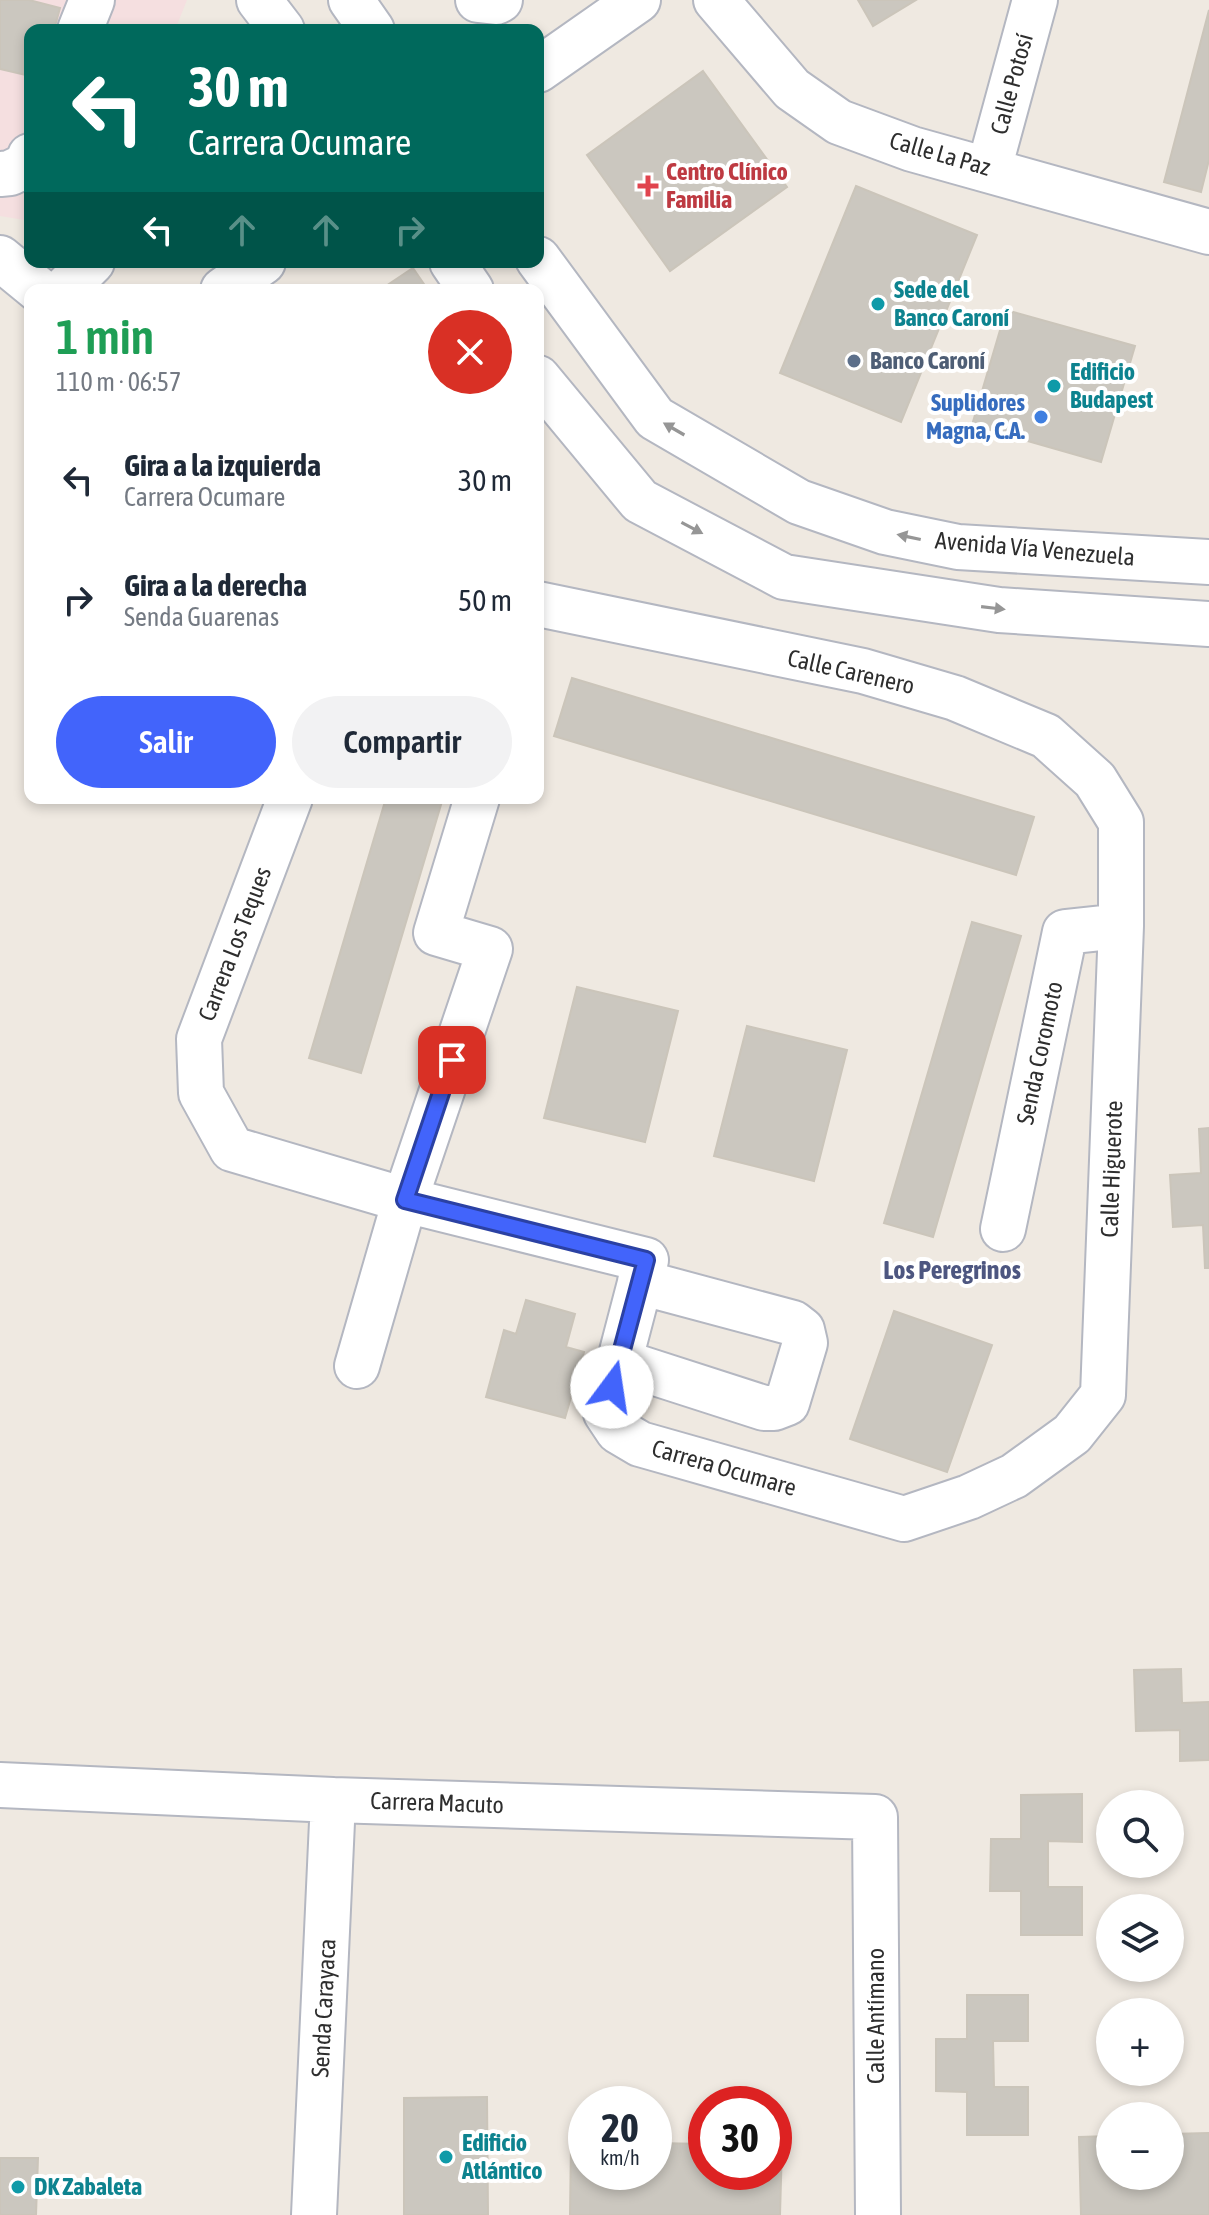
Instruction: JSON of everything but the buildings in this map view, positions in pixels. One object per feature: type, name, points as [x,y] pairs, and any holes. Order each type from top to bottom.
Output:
[{"type":"street","points":[[82,24],[92,0]]},
{"type":"street","points":[[259,0],[277,24]]},
{"type":"street","points":[[351,0],[368,24]]},
{"type":"street","points":[[478,0],[500,0]]},
{"type":"street","points":[[544,66],[638,0]]},
{"type":"street","name":"Calle La Paz","points":[[716,0],[792,89],[839,122],[912,149],[1209,232]]},
{"type":"street","name":"Calle Potosí","points":[[989,169],[1035,0]]},
{"type":"street","points":[[0,174],[24,166]]},
{"type":"street","points":[[0,258],[32,284]]},
{"type":"street","name":"Avenida Vía Venezuela","points":[[544,267],[655,418],[799,502],[885,532],[958,547],[1209,562]]},
{"type":"street","points":[[70,284],[86,268]]},
{"type":"street","points":[[232,284],[254,268]]},
{"type":"street","points":[[544,385],[640,501],[784,577],[999,610],[1209,624]]},
{"type":"street","name":"Calle Carenero","points":[[544,605],[863,671],[955,698],[1046,736],[1095,780],[1121,822]]},
{"type":"street","name":"Carrera Los Teques","points":[[288,804],[199,1039],[201,1093],[232,1149],[405,1200]]},
{"type":"street","points":[[357,1366],[405,1200],[490,949],[436,933],[475,804]]},
{"type":"street","name":"Calle Higuerote","points":[[1014,1476],[1072,1434],[1103,1395],[1121,926],[1121,822]]},
{"type":"street","name":"Senda Coromoto","points":[[1003,1229],[1065,932],[1121,926]]},
{"type":"street","points":[[405,1200],[646,1260],[640,1282],[793,1323],[802,1330],[805,1343],[787,1403],[774,1408],[764,1408],[618,1361]]},
{"type":"street","name":"Carrera Ocumare","points":[[640,1282],[606,1413],[618,1431],[640,1444],[904,1519],[969,1497],[1014,1476]]},
{"type":"street","name":"Carrera Macuto","points":[[0,1785],[333,1800],[875,1817]]},
{"type":"street","name":"Senda Carayaca","points":[[314,2215],[333,1800]]},
{"type":"street","name":"Calle Antímano","points":[[875,1817],[878,2215]]},
{"type":"shaded area","points":[[0,0],[187,0],[177,24],[24,24],[24,220],[0,216]]},
{"type":"place","name":"Centro Clínico Familia","points":[[648,186]]},
{"type":"place","name":"Sede del Banco Caroní","points":[[878,304]]},
{"type":"place","name":"Banco Caroní","points":[[854,361]]},
{"type":"place","name":"Edificio Budapest","points":[[1054,386]]},
{"type":"place","name":"Suplidores Magna, C.A.","points":[[1041,417]]},
{"type":"place","name":"Edificio Atlántico","points":[[446,2157]]},
{"type":"place","name":"DK Zabaleta","points":[[18,2187]]},
{"type":"district","name":"Los Peregrinos","points":[[952,1270]]},
{"type":"route","points":[[452,1060],[405,1200],[646,1260],[612,1387]]}]
